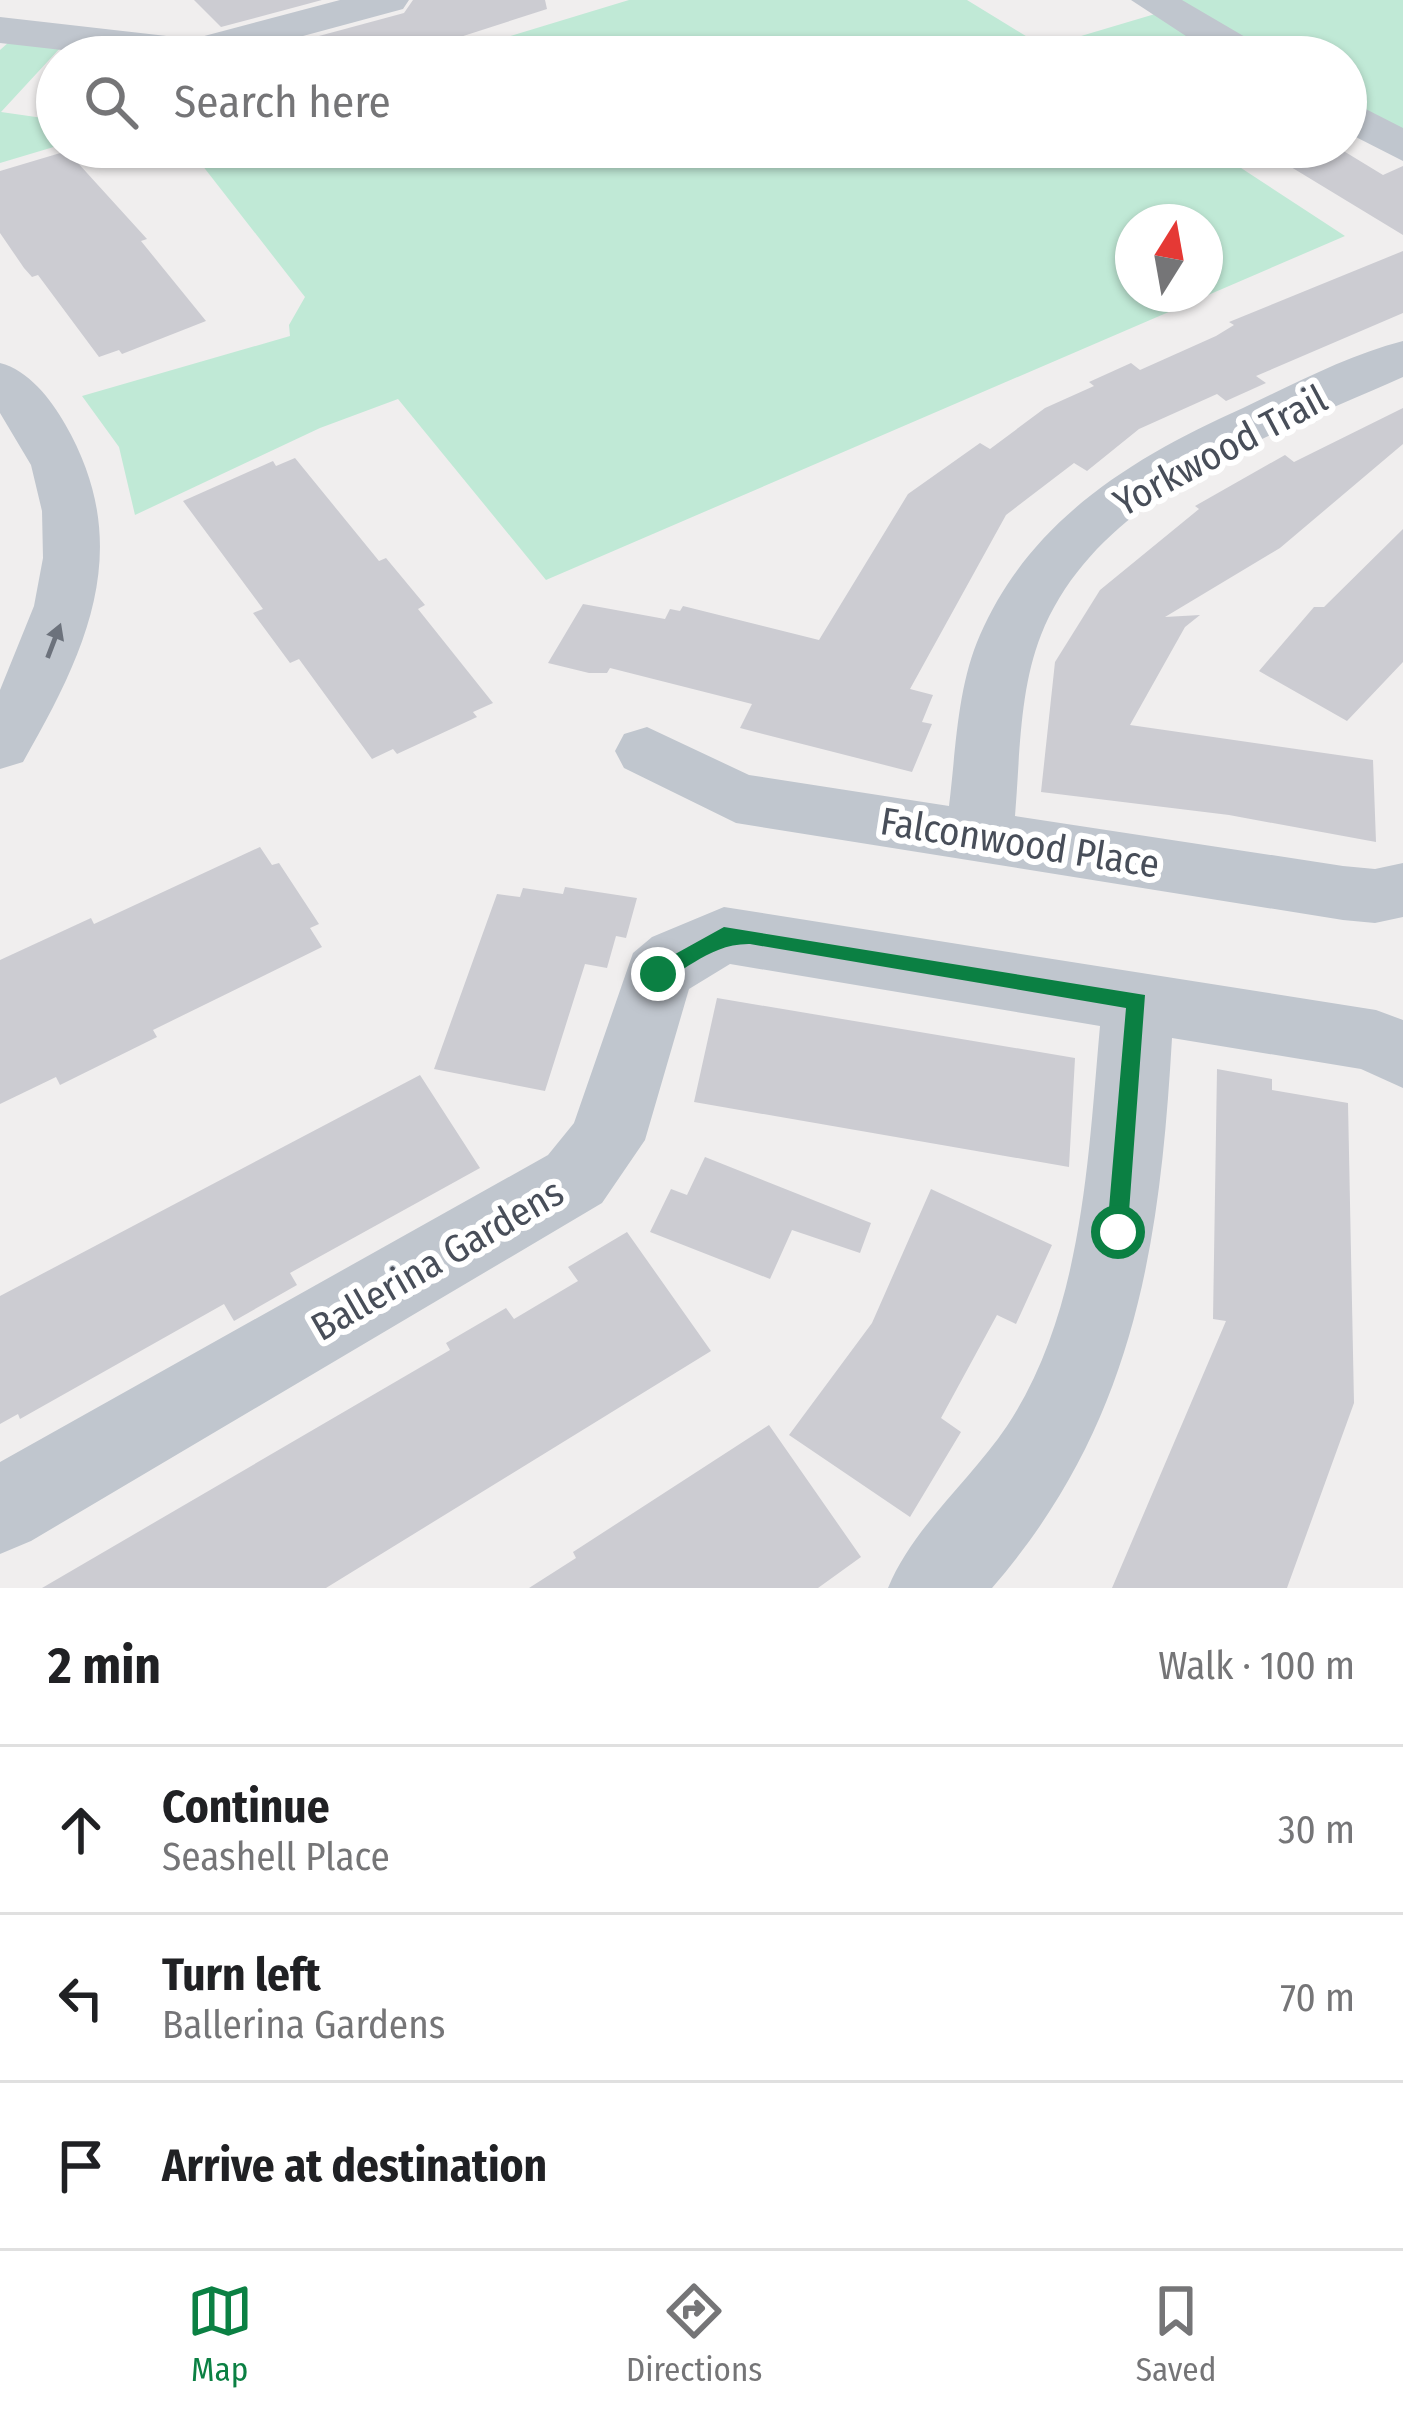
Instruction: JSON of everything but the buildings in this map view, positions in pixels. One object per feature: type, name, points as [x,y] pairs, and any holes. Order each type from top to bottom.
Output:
[{"type":"street","points":[[254,36],[388,0]]},
{"type":"street","points":[[1152,0],[1213,36]]},
{"type":"street","points":[[0,30],[53,36]]},
{"type":"street","points":[[1367,125],[1403,146]]},
{"type":"street","name":"Yorkwood Trail","points":[[979,836],[1001,667],[1011,633],[1053,559],[1078,529],[1152,478],[1403,357]]},
{"type":"street","points":[[0,379],[23,400],[52,444],[72,511],[74,544],[60,626],[41,675],[0,745]]},
{"type":"street","name":"Falconwood Place","points":[[646,751],[736,798],[1342,893],[1375,896],[1403,890]]},
{"type":"street","name":"Ballerina Gardens","points":[[0,1510],[575,1179],[607,1140],[658,974],[724,935],[1376,1041],[1403,1057]]},
{"type":"street","points":[[933,1588],[976,1544],[1047,1444],[1094,1336],[1118,1232],[1138,1001]]},
{"type":"green space","points":[[629,0],[967,0],[1026,36],[510,36]]},
{"type":"green space","points":[[1175,0],[1403,0],[1403,132],[1367,111],[1367,36],[1237,36]]},
{"type":"green space","points":[[1155,14],[1192,36],[1081,36]]},
{"type":"green space","points":[[9,42],[36,45],[36,74],[1,112],[36,117],[36,152],[0,163],[0,50]]},
{"type":"green space","points":[[204,168],[1241,168],[1345,236],[1223,289],[1223,204],[1115,204],[1115,312],[1168,312],[546,580],[398,399],[320,428],[135,515],[119,447],[82,396],[290,336],[289,325],[305,297]]},
{"type":"route","points":[[658,974],[677,957],[724,935],[750,936],[1138,1001],[1118,1232]]}]
